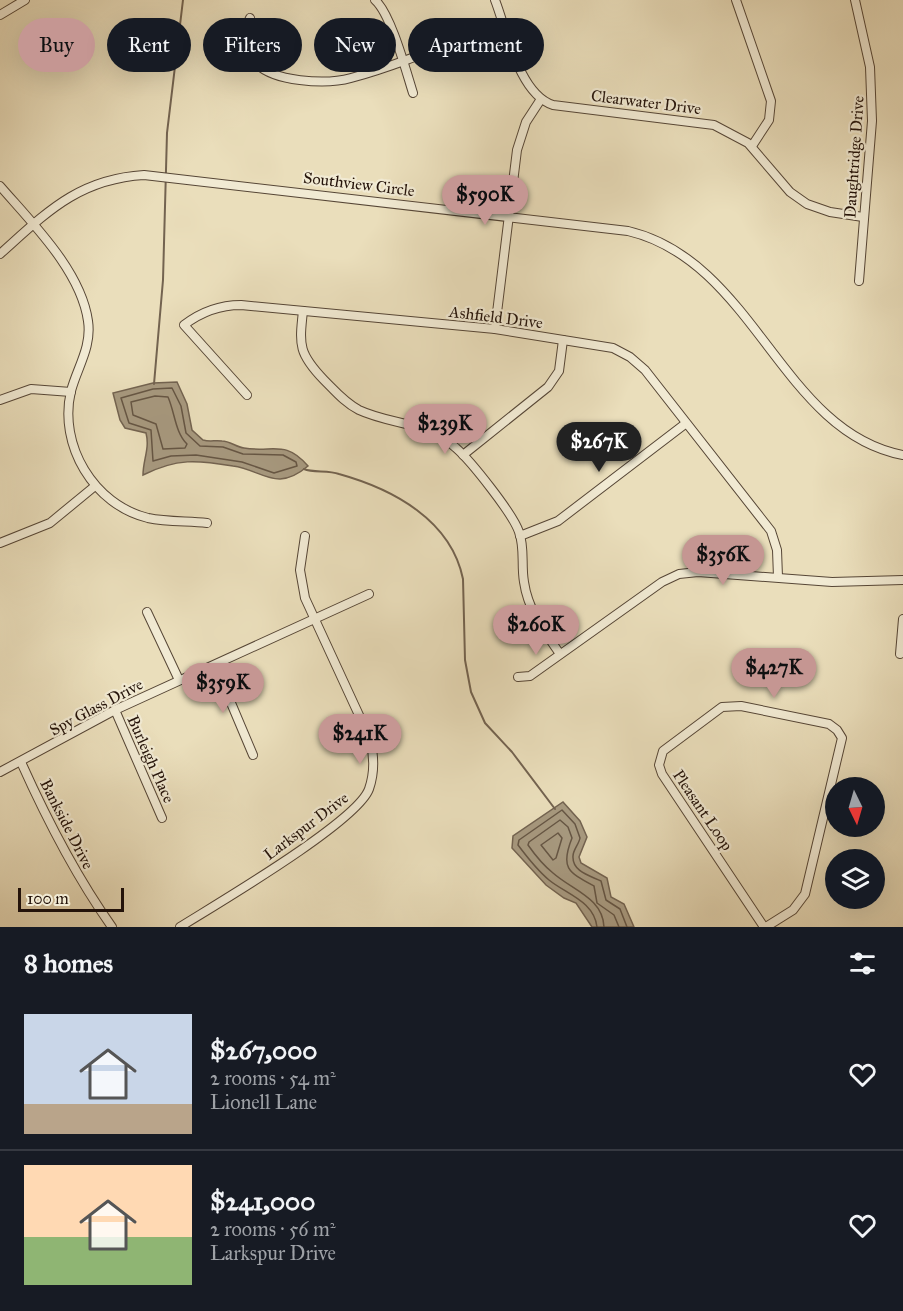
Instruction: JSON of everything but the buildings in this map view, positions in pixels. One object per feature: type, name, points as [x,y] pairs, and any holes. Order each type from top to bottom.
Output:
[{"type":"street","points":[[0,15],[26,0]]},
{"type":"street","points":[[375,0],[380,5],[413,93]]},
{"type":"street","points":[[495,0],[502,18]]},
{"type":"street","points":[[736,0],[771,101],[769,120],[752,146]]},
{"type":"street","name":"Daughtridge Drive","points":[[855,0],[866,42],[872,92],[872,121],[859,281]]},
{"type":"street","points":[[268,72],[274,75],[337,81],[408,58]]},
{"type":"street","points":[[495,329],[521,136],[541,99],[528,86],[523,72]]},
{"type":"street","name":"Clearwater Drive","points":[[541,99],[553,105],[699,121],[727,130],[752,146],[790,192],[807,204],[830,212],[863,217]]},
{"type":"street","name":"Southview Circle","points":[[0,254],[53,207],[86,187],[115,178],[144,175],[628,231],[651,238],[677,252],[720,285],[833,422],[866,443],[903,455]]},
{"type":"street","points":[[0,186],[60,258],[86,311],[88,340],[71,392],[68,413],[72,442],[78,460],[95,486],[114,502],[135,514],[163,520],[207,523]]},
{"type":"street","name":"Ashfield Drive","points":[[247,395],[184,325],[203,312],[226,306],[495,329],[604,346],[630,357],[645,370],[771,531],[777,550],[778,577]]},
{"type":"street","points":[[303,311],[299,333],[302,352],[309,364],[342,398],[367,413],[431,431],[463,454],[509,514],[520,536],[524,582],[529,605],[560,654]]},
{"type":"street","points":[[463,454],[548,387],[559,371],[563,340]]},
{"type":"street","points":[[0,400],[31,389],[71,392]]},
{"type":"street","points":[[520,536],[558,520],[685,424]]},
{"type":"street","points":[[0,543],[50,523],[95,486]]},
{"type":"street","name":"Larkspur Drive","points":[[180,927],[333,826],[357,807],[369,790],[374,756],[370,739],[301,583],[304,536]]},
{"type":"street","points":[[518,677],[530,676],[662,582],[679,574],[698,572],[832,582],[903,580]]},
{"type":"street","name":"Spy Glass Drive","points":[[0,772],[114,710],[369,594]]},
{"type":"street","points":[[147,612],[179,680]]},
{"type":"street","points":[[900,654],[903,619]]},
{"type":"street","points":[[215,664],[253,755]]},
{"type":"street","name":"Pleasant Loop","points":[[732,705],[829,724],[837,729],[842,738],[805,894],[793,909],[765,927],[662,774],[659,765],[663,751],[714,712],[732,705]]},
{"type":"street","name":"Burleigh Place","points":[[114,710],[162,818]]},
{"type":"street","name":"Bankside Drive","points":[[21,762],[66,855],[89,895],[112,927]]},
{"type":"water","points":[[177,382],[187,404],[192,430],[203,440],[225,441],[244,448],[285,450],[292,452],[308,466],[297,474],[278,479],[244,468],[209,462],[177,463],[143,475],[146,433],[125,428],[120,420],[113,393],[153,383]]},
{"type":"water","points":[[563,802],[580,821],[587,837],[579,857],[581,863],[607,878],[611,897],[624,904],[634,927],[592,927],[576,903],[564,898],[546,885],[512,848],[513,836]]},
{"type":"waterway","points":[[154,384],[163,280],[167,133],[183,0]]},
{"type":"waterway","points":[[304,469],[335,473],[379,488],[417,510],[446,540],[456,558],[463,579],[465,660],[471,692],[485,723],[512,752],[555,809]]}]
